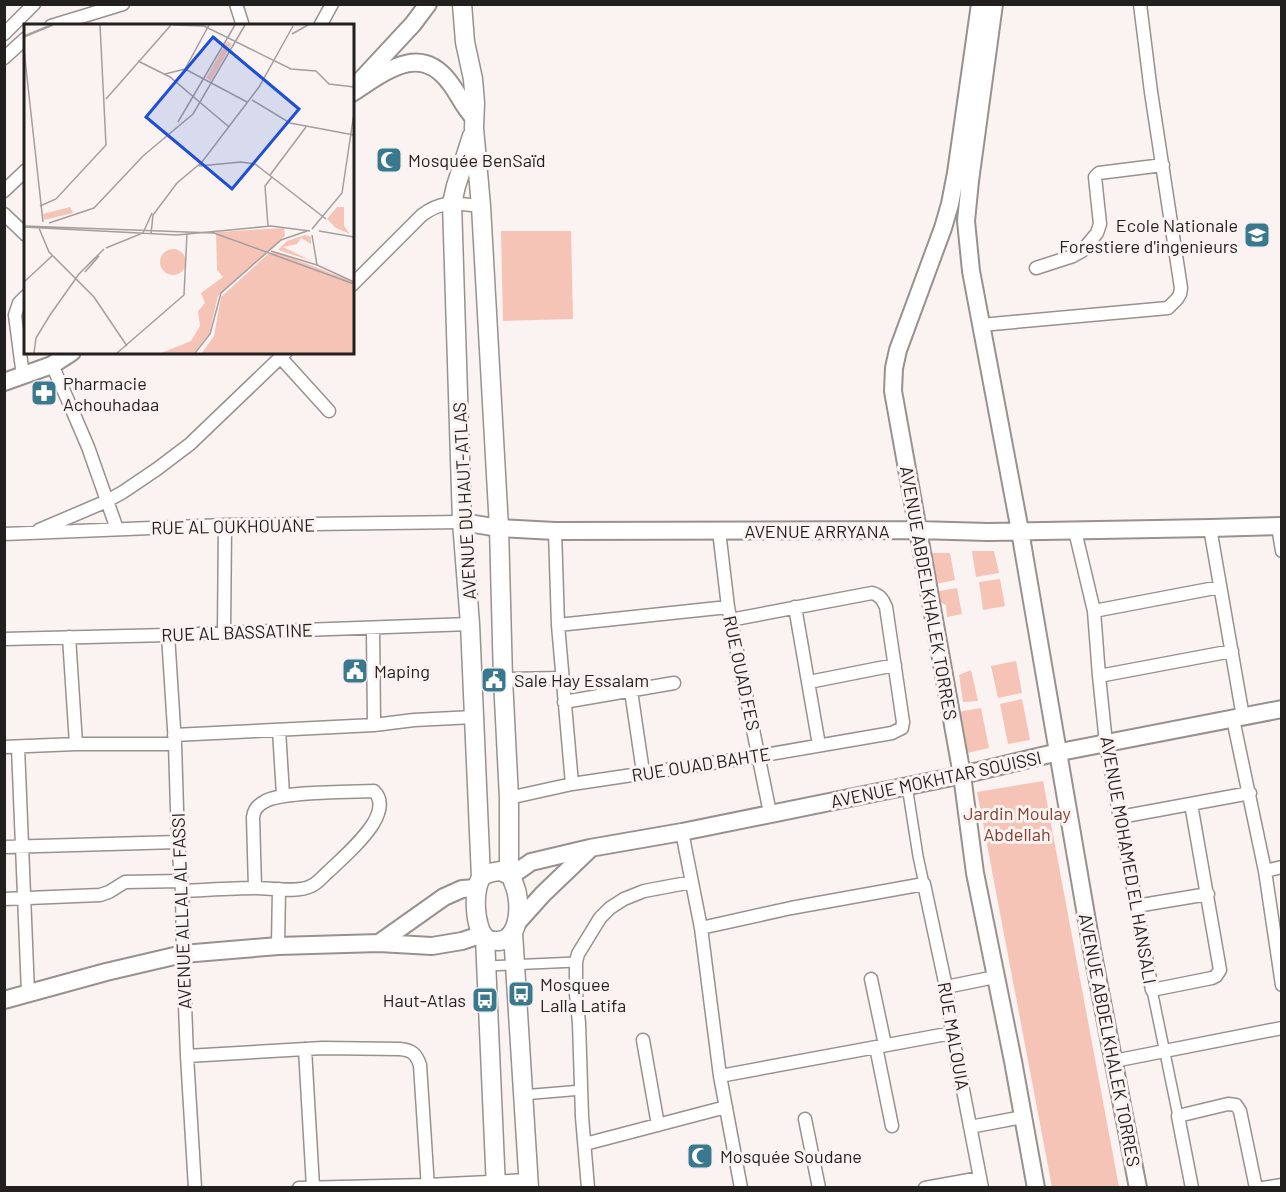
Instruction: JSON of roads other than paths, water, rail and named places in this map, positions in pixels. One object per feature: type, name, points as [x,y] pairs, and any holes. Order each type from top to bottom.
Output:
[{"type":"main road","name":"AVENUE DU HAUT-ATLAS","points":[[462,4],[465,42],[473,79],[474,123],[482,206],[499,528],[510,876]]},
{"type":"main road","name":"AVENUE DU HAUT-ATLAS","points":[[474,123],[452,203],[462,522],[470,624],[479,883]]},
{"type":"main road","points":[[496,1185],[487,966],[484,936],[476,910],[479,883],[490,872],[501,871],[510,876],[517,894],[516,966],[529,1184]]},
{"type":"main road","points":[[484,936],[494,941],[504,940],[515,928]]},
{"type":"street","points":[[4,34],[34,4]]},
{"type":"street","points":[[58,24],[123,4]]},
{"type":"street","points":[[237,4],[242,24]]},
{"type":"street","points":[[321,24],[332,4]]},
{"type":"street","points":[[354,89],[413,24],[428,4]]},
{"type":"street","name":"AVENUE ABDELKHALEK TORRES","points":[[980,4],[957,173],[943,228],[901,342],[894,368],[893,391],[962,775],[975,873],[1036,1188]]},
{"type":"street","name":"AVENUE ABDELKHALEK TORRES","points":[[994,4],[966,221],[971,271],[1020,531],[1092,950],[1138,1188]]},
{"type":"street","points":[[981,325],[1168,308],[1180,294],[1181,288],[1140,4]]},
{"type":"street","points":[[7,51],[24,39]]},
{"type":"street","name":"AVENUE DU HAUT-ATLAS","points":[[354,90],[395,68],[408,64],[429,64],[441,72],[453,86],[474,123]]},
{"type":"street","points":[[1036,268],[1082,251],[1097,233],[1100,224],[1095,177],[1099,173],[1163,165]]},
{"type":"street","points":[[4,191],[24,172]]},
{"type":"street","points":[[354,283],[429,210],[452,203],[482,206]]},
{"type":"street","points":[[4,214],[24,233]]},
{"type":"street","points":[[23,376],[15,315],[19,303],[24,298]]},
{"type":"street","points":[[4,382],[51,365],[69,354]]},
{"type":"street","points":[[32,532],[107,501],[140,480],[190,444],[283,355],[329,411]]},
{"type":"street","points":[[51,365],[88,447],[117,529]]},
{"type":"street","name":"AVENUE ARRYANA","points":[[462,522],[499,528],[555,531],[1075,531],[1280,526]]},
{"type":"street","name":"RUE AL OUKHOUANE","points":[[4,534],[225,525],[462,522]]},
{"type":"street","points":[[224,632],[225,525]]},
{"type":"street","points":[[1280,526],[1281,551]]},
{"type":"street","points":[[1210,528],[1232,651],[1238,718],[1265,871],[1281,985]]},
{"type":"street","points":[[555,531],[558,625],[572,784]]},
{"type":"street","name":"RUE OUAD FES","points":[[718,531],[730,620],[770,813]]},
{"type":"street","name":"AVENUE MOHAMED EL HANSALI","points":[[1075,531],[1094,611],[1106,743],[1119,817],[1192,1188]]},
{"type":"street","points":[[1094,611],[1220,587]]},
{"type":"street","points":[[730,620],[872,593],[880,597],[886,607],[895,665],[809,682]]},
{"type":"street","points":[[558,625],[728,607]]},
{"type":"street","points":[[795,607],[819,745]]},
{"type":"street","name":"RUE AL BASSATINE","points":[[4,639],[470,624]]},
{"type":"street","points":[[373,628],[374,725]]},
{"type":"street","name":"AVENUE ALLAL AL FASSI","points":[[168,635],[195,1188]]},
{"type":"street","points":[[69,637],[76,744]]},
{"type":"street","points":[[1099,676],[1232,651]]},
{"type":"street","name":"RUE OUAD BAHTE","points":[[509,798],[572,784],[892,733],[902,728],[903,722],[895,665]]},
{"type":"street","points":[[503,679],[562,678]]},
{"type":"street","points":[[564,702],[674,683]]},
{"type":"street","points":[[631,691],[644,772]]},
{"type":"street","name":"AVENUE MOKHTAR SOUISSI","points":[[510,876],[531,862],[590,848],[962,775],[1057,752],[1281,709]]},
{"type":"street","points":[[4,747],[174,739],[474,717]]},
{"type":"street","points":[[279,730],[283,795]]},
{"type":"street","points":[[18,747],[28,993]]},
{"type":"street","points":[[701,928],[791,908],[924,884],[907,786]]},
{"type":"street","points":[[4,899],[100,895],[125,882],[182,886],[279,889],[304,889],[318,881],[367,833],[380,806],[379,798],[374,791],[283,795],[265,801],[254,812],[252,828],[255,888]]},
{"type":"street","points":[[1119,817],[1250,794]]},
{"type":"street","points":[[1152,990],[1212,978],[1219,973],[1220,967],[1208,894],[1191,804]]},
{"type":"street","points":[[682,831],[701,928],[720,1076],[741,1188]]},
{"type":"street","points":[[4,847],[178,842]]},
{"type":"street","points":[[515,928],[543,894],[590,848]]},
{"type":"street","points":[[1265,871],[1281,867]]},
{"type":"street","points":[[588,1188],[576,994],[578,954],[600,918],[624,899],[644,891],[692,882]]},
{"type":"street","points":[[380,944],[444,897],[479,883]]},
{"type":"street","name":"RUE MALOUIA","points":[[924,884],[946,987],[952,1033],[981,1183]]},
{"type":"street","points":[[278,946],[279,889]]},
{"type":"street","points":[[1136,906],[1208,894]]},
{"type":"street","points":[[4,1000],[183,954],[278,946],[380,944],[432,946],[484,936]]},
{"type":"street","points":[[487,966],[576,962]]},
{"type":"street","points":[[946,987],[995,977]]},
{"type":"street","points":[[871,979],[892,1126]]},
{"type":"street","points":[[1114,1061],[1281,1028]]},
{"type":"street","points":[[720,1076],[952,1033]]},
{"type":"street","points":[[643,1040],[658,1125]]},
{"type":"street","points":[[187,1056],[323,1048],[407,1050],[414,1054],[420,1065],[427,1186]]},
{"type":"street","points":[[305,1049],[313,1187]]},
{"type":"street","points":[[522,1095],[582,1090]]},
{"type":"street","points":[[1178,1116],[1228,1104],[1236,1105],[1240,1111],[1256,1188]]},
{"type":"street","points":[[585,1144],[726,1107]]},
{"type":"street","points":[[970,1127],[1022,1117]]},
{"type":"street","points":[[805,1119],[819,1188]]},
{"type":"street","points":[[925,1188],[981,1183]]},
{"type":"street","points":[[299,1188],[529,1184]]},
{"type":"street","points":[[1263,1188],[1281,1185]]},
{"type":"place","name":"Mosquée BenSaïd","points":[[389,160]]},
{"type":"place","name":"Ecole Nationale Forestiere d'ingenieurs","points":[[1257,235]]},
{"type":"place","name":"Pharmacie Achouhadaa","points":[[44,393]]},
{"type":"place","name":"Maping","points":[[355,671]]},
{"type":"place","name":"Sale Hay Essalam","points":[[494,680]]},
{"type":"place","name":"Mosquee Lalla Latifa","points":[[521,994]]},
{"type":"place","name":"Haut-Atlas","points":[[485,1000]]},
{"type":"place","name":"Mosquée Soudane","points":[[700,1156]]},
{"type":"park label","name":"Jardin Moulay Abdellah","points":[[1017,823]]}]
